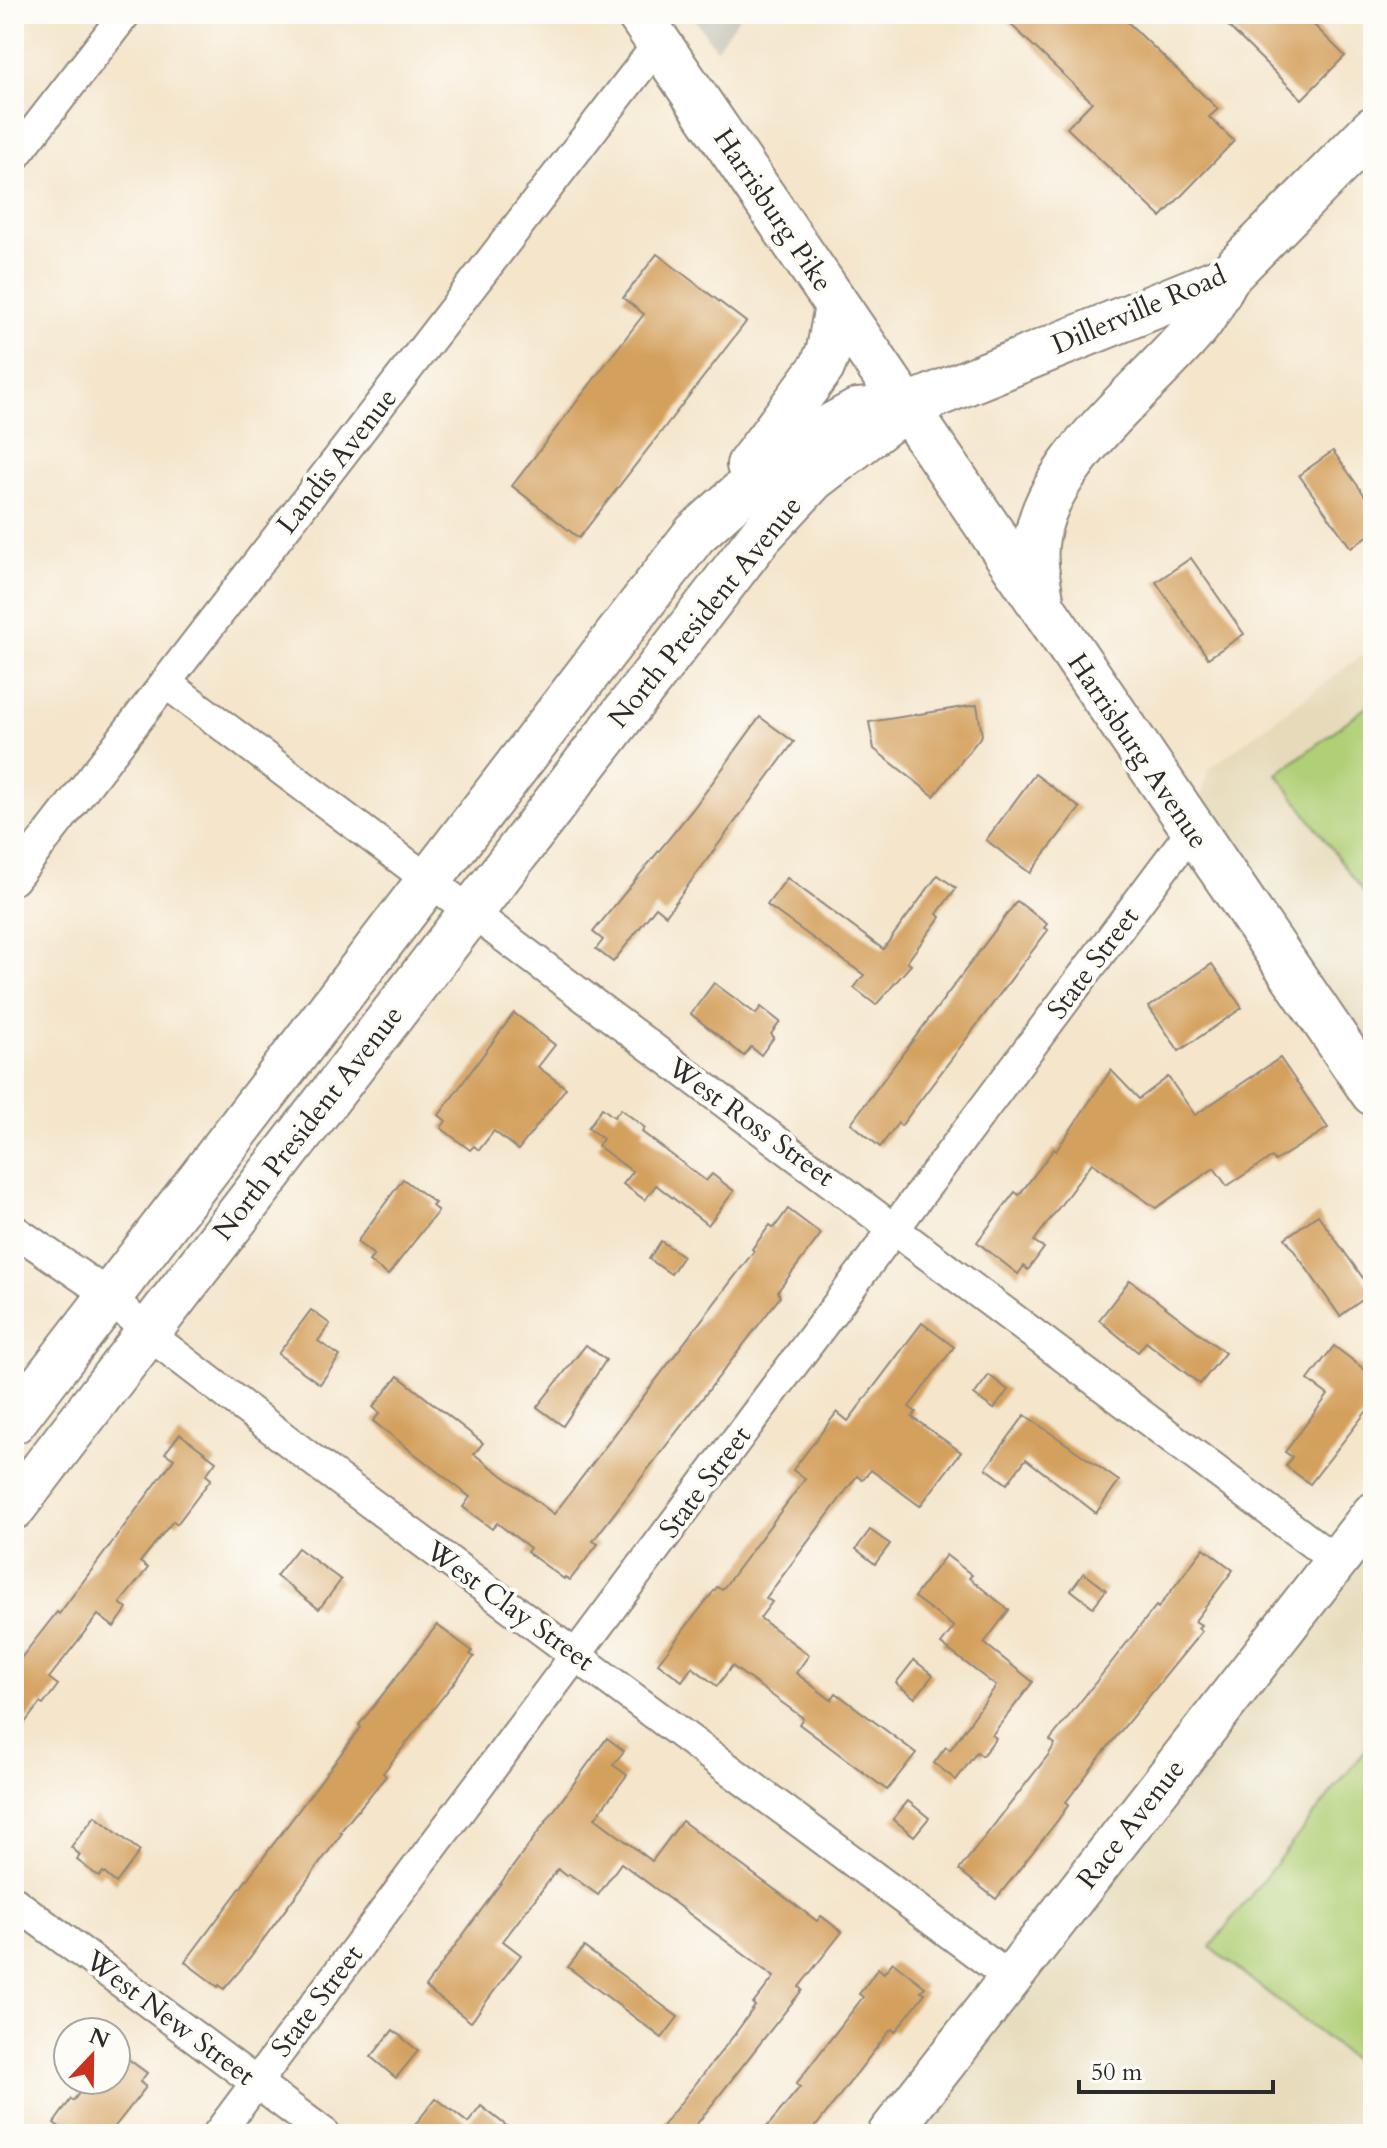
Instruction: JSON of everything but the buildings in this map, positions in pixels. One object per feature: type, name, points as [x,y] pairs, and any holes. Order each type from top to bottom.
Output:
[{"type":"main road","name":"Harrisburg Pike","points":[[649,29],[906,407]]},
{"type":"main road","name":"Dillerville Road","points":[[906,407],[1227,277],[1373,129]]},
{"type":"main road","points":[[1043,610],[1035,553],[1037,534],[1051,496],[1082,451],[1196,328],[1227,277]]},
{"type":"main road","points":[[695,534],[817,374],[829,350],[837,306]]},
{"type":"main road","name":"North President Avenue","points":[[14,1421],[695,534],[760,476],[813,436],[858,411],[906,407]]},
{"type":"main road","name":"North President Avenue","points":[[14,1507],[777,516],[813,479],[906,407]]},
{"type":"main road","name":"Harrisburg Avenue","points":[[906,407],[1373,1093]]},
{"type":"main road","name":"Race Avenue","points":[[889,2134],[1373,1514]]},
{"type":"street","points":[[14,157],[125,14]]},
{"type":"street","name":"Landis Avenue","points":[[14,879],[166,683],[649,29]]},
{"type":"street","name":"West Ross Street","points":[[166,683],[1336,1561]]},
{"type":"street","name":"State Street","points":[[218,2134],[1192,830]]},
{"type":"street","name":"West Clay Street","points":[[14,1230],[110,1296],[147,1333],[1010,1978]]},
{"type":"street","name":"West New Street","points":[[14,1902],[325,2134]]},
{"type":"shaded area","points":[[691,14],[741,14],[716,49]]},
{"type":"shaded area","points":[[1373,647],[1373,1093],[1192,830],[1209,769]]},
{"type":"shaded area","points":[[1373,1514],[1373,2134],[889,2134]]},
{"type":"green space","points":[[1373,702],[1373,905],[1277,774]]},
{"type":"green space","points":[[1373,1740],[1373,2069],[1370,2073],[1210,1947]]}]
